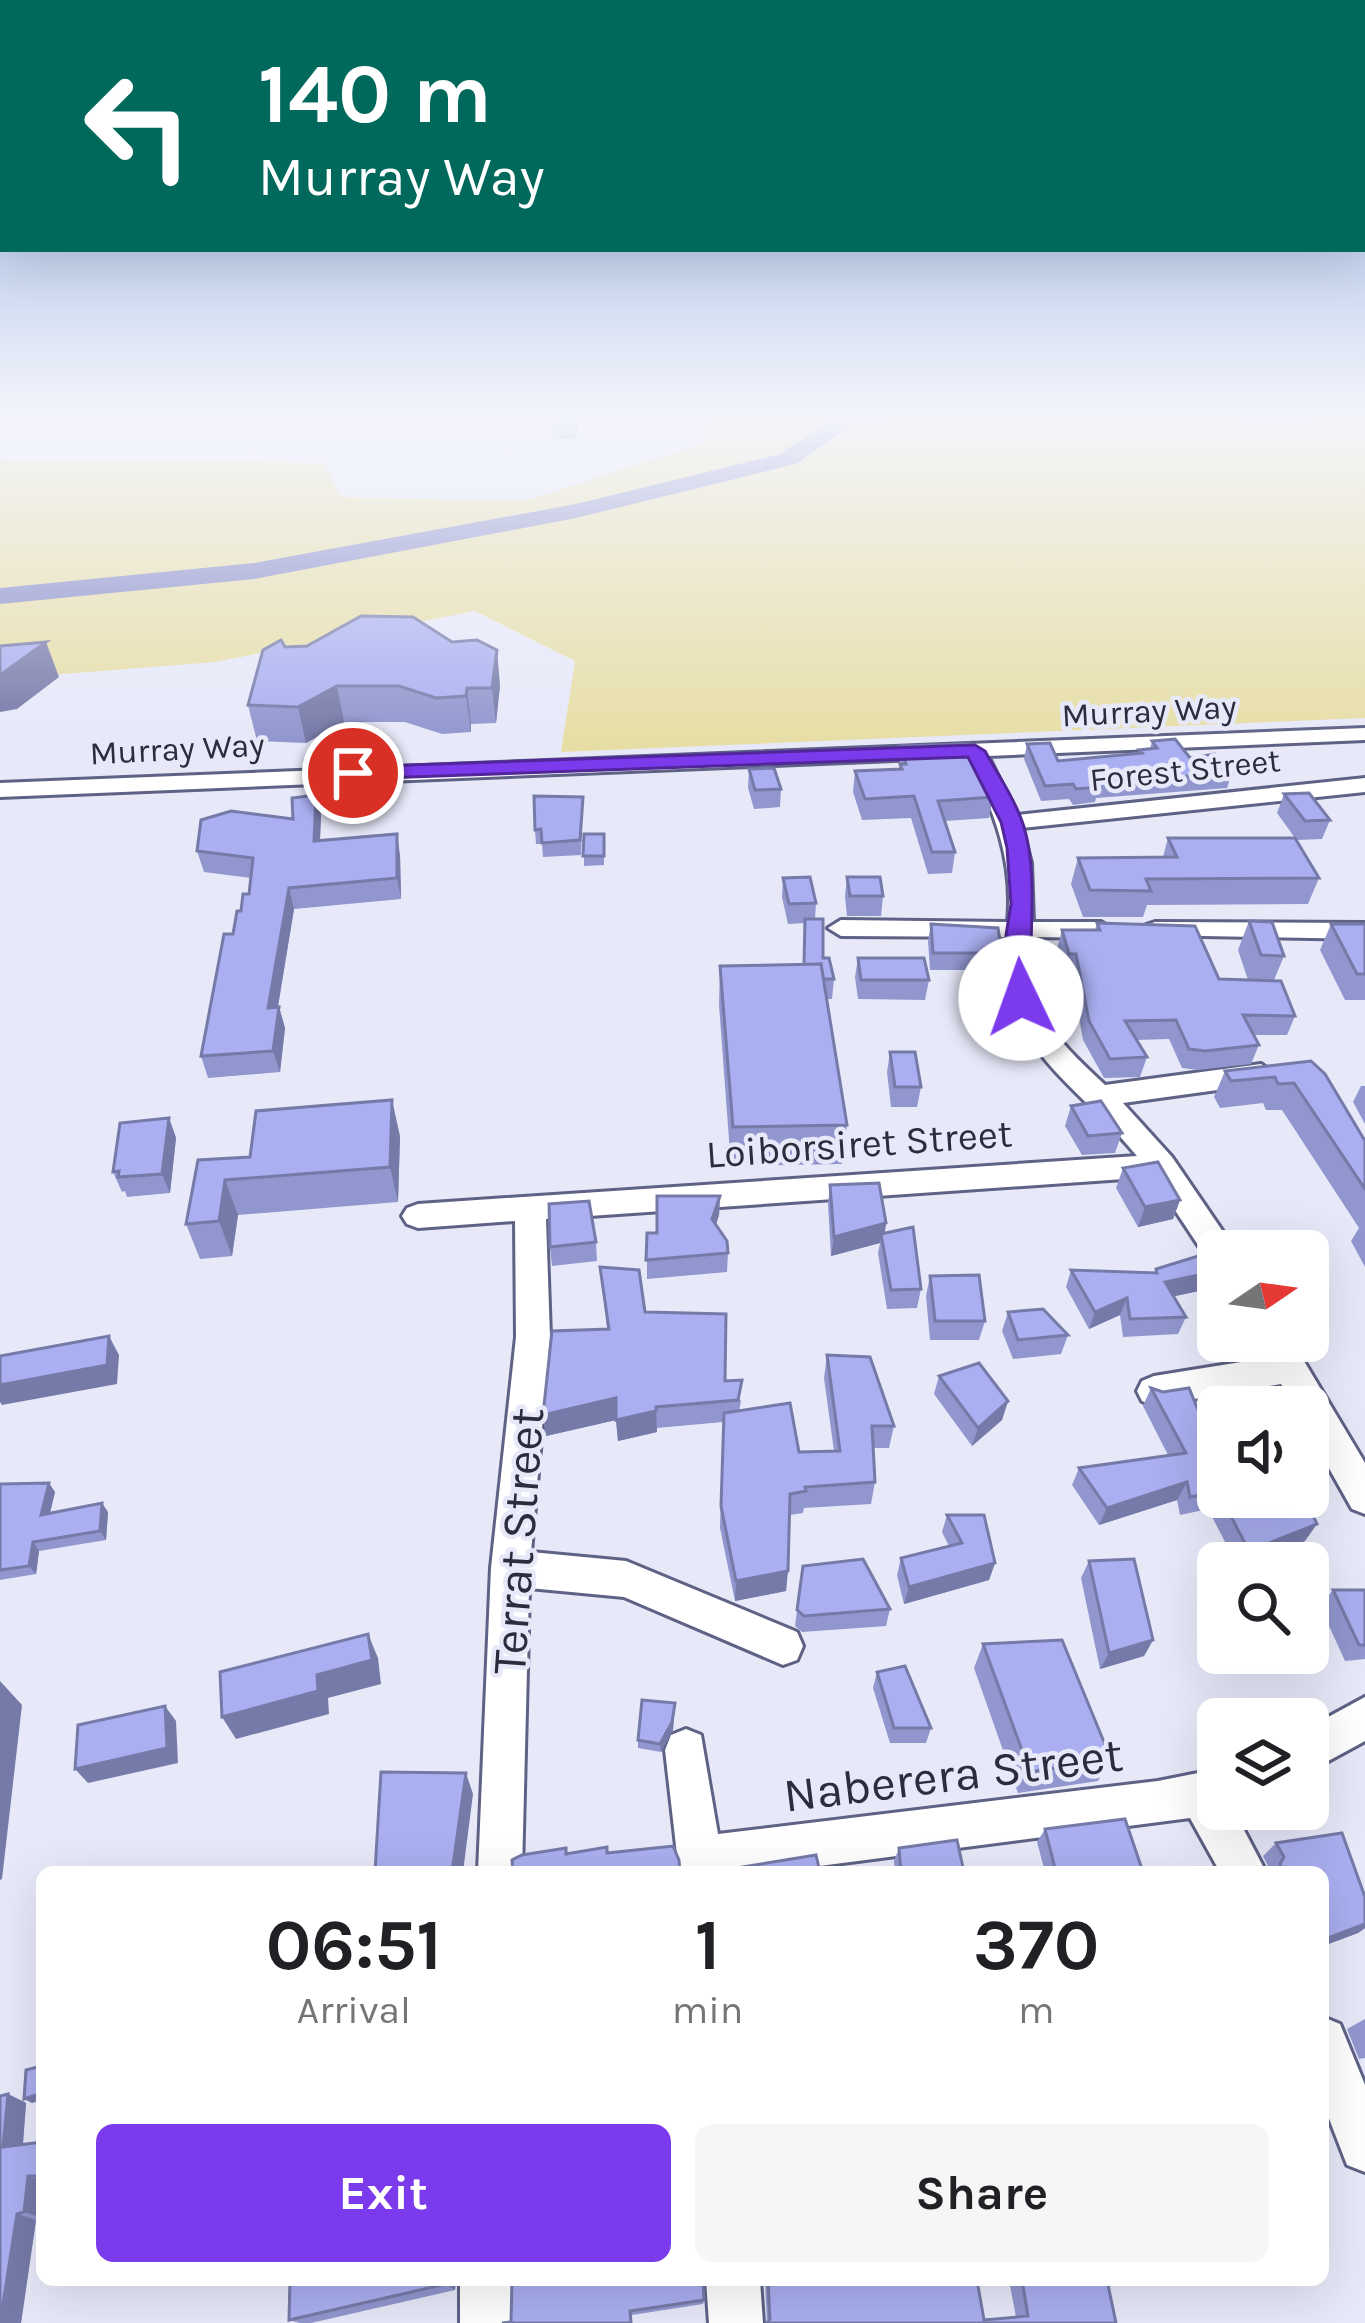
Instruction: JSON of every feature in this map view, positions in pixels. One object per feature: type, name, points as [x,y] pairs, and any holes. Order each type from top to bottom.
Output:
[{"type":"street","name":"Murray Way","points":[[0,790],[1358,734]]},
{"type":"street","points":[[1358,734],[1365,754]]},
{"type":"street","points":[[975,751],[1012,822],[1018,848],[1017,974],[1025,1009],[1046,1039],[1161,1165],[1205,1230]]},
{"type":"street","name":"Forest Street","points":[[1012,822],[1365,785]]},
{"type":"street","points":[[841,928],[1365,931]]},
{"type":"street","points":[[1100,1096],[1294,1070]]},
{"type":"street","name":"Loiborsiret Street","points":[[418,1216],[1161,1165]]},
{"type":"street","name":"Terrat Street","points":[[500,1866],[510,1568],[533,1337],[530,1210]]},
{"type":"street","points":[[1154,1391],[1254,1362]]},
{"type":"street","points":[[1287,1362],[1365,1497]]},
{"type":"street","points":[[510,1568],[626,1579],[783,1646]]},
{"type":"street","points":[[1329,1739],[1365,1718]]},
{"type":"street","points":[[686,1750],[700,1866]]},
{"type":"street","name":"Naberera Street","points":[[700,1866],[1197,1795]]},
{"type":"street","points":[[1226,1830],[1241,1866]]},
{"type":"street","points":[[1329,2056],[1365,2147]]},
{"type":"street","points":[[487,2286],[487,2323]]},
{"type":"street","points":[[734,2286],[736,2323]]},
{"type":"shaded area","points":[[0,524],[1365,524],[1365,718],[561,752],[575,661],[475,611],[215,662],[0,679]]},
{"type":"building","points":[[361,616],[413,617],[452,642],[477,640],[497,650],[492,688],[467,688],[466,696],[436,698],[399,686],[337,686],[298,707],[248,705],[263,650],[281,640],[285,647],[307,646]]},
{"type":"building","points":[[46,642],[3,673],[0,674],[0,646]]},
{"type":"building","points":[[1175,739],[1190,758],[1215,754],[1232,773],[1096,783],[1099,787],[1076,789],[1073,784],[1045,786],[1027,744],[1050,743],[1058,761],[1142,753],[1139,750],[1157,748],[1152,741]]},
{"type":"building","points":[[970,744],[993,797],[938,801],[955,852],[932,852],[914,796],[865,799],[855,771],[902,769],[900,764],[906,764],[901,746]]},
{"type":"building","points":[[774,768],[781,789],[755,790],[749,769]]},
{"type":"building","points":[[1309,793],[1330,820],[1305,821],[1284,794]]},
{"type":"building","points":[[316,795],[314,841],[397,834],[397,878],[289,888],[268,1008],[279,1007],[273,1051],[201,1056],[224,934],[233,934],[243,894],[249,894],[253,858],[197,851],[201,820],[231,811],[293,819],[292,798]]},
{"type":"building","points":[[534,796],[583,797],[580,840],[542,843],[541,829],[535,830]]},
{"type":"building","points":[[584,834],[604,834],[604,856],[583,856]]},
{"type":"building","points":[[1168,838],[1295,838],[1319,878],[1146,879],[1151,891],[1090,890],[1078,858],[1177,857]]},
{"type":"building","points":[[810,877],[816,903],[789,904],[783,878]]},
{"type":"building","points":[[847,877],[880,877],[883,896],[850,896]]},
{"type":"building","points":[[805,919],[823,919],[823,958],[829,958],[834,979],[823,979],[821,964],[804,965]]},
{"type":"building","points":[[1249,921],[1272,922],[1284,956],[1261,955]]},
{"type":"building","points":[[1097,923],[1195,926],[1219,979],[1281,981],[1295,1016],[1243,1015],[1259,1045],[1205,1051],[1189,1049],[1176,1020],[1125,1021],[1147,1057],[1110,1059],[1089,1021],[1076,954],[1069,954],[1062,930],[1100,930]]},
{"type":"building","points":[[931,924],[998,928],[1011,1008],[987,1007],[978,953],[933,953]]},
{"type":"building","points":[[1331,924],[1365,924],[1365,974],[1357,974]]},
{"type":"building","points":[[858,958],[924,958],[929,980],[861,980]]},
{"type":"building","points":[[821,964],[847,1125],[733,1127],[720,966]]},
{"type":"building","points":[[890,1052],[915,1052],[921,1087],[895,1087]]},
{"type":"building","points":[[1311,1061],[1325,1074],[1365,1141],[1365,1189],[1294,1083],[1278,1084],[1275,1077],[1231,1081],[1225,1071]]},
{"type":"building","points":[[392,1100],[390,1167],[225,1180],[219,1221],[186,1224],[198,1160],[250,1157],[256,1111]]},
{"type":"building","points":[[1101,1101],[1122,1133],[1088,1136],[1071,1106]]},
{"type":"building","points":[[169,1118],[162,1174],[118,1177],[119,1171],[113,1172],[120,1123]]},
{"type":"building","points":[[1158,1162],[1180,1200],[1145,1207],[1123,1168]]},
{"type":"building","points":[[879,1183],[886,1223],[834,1237],[830,1185]]},
{"type":"building","points":[[657,1196],[720,1196],[712,1219],[727,1241],[728,1253],[646,1260],[647,1233],[657,1233]]},
{"type":"building","points":[[589,1201],[596,1242],[550,1247],[549,1204]]},
{"type":"building","points":[[913,1227],[921,1289],[891,1290],[881,1234]]},
{"type":"building","points":[[1197,1256],[1197,1275],[1165,1282],[1186,1317],[1130,1319],[1127,1298],[1095,1312],[1071,1270],[1157,1273],[1156,1269]]},
{"type":"building","points":[[600,1267],[639,1270],[645,1312],[726,1314],[725,1381],[742,1380],[738,1400],[656,1407],[656,1411],[616,1420],[616,1398],[543,1415],[552,1331],[609,1329]]},
{"type":"building","points":[[979,1275],[985,1321],[935,1321],[930,1276]]},
{"type":"building","points":[[1043,1309],[1068,1335],[1018,1340],[1008,1312]]},
{"type":"building","points":[[109,1336],[107,1365],[0,1385],[0,1356]]},
{"type":"building","points":[[827,1355],[870,1357],[894,1426],[872,1426],[875,1482],[805,1487],[806,1491],[790,1494],[788,1571],[736,1581],[721,1506],[724,1413],[790,1403],[799,1452],[840,1451]]},
{"type":"building","points":[[979,1363],[1008,1401],[978,1428],[939,1376]]},
{"type":"building","points":[[1151,1388],[1163,1392],[1189,1388],[1197,1408],[1197,1496],[1190,1497],[1187,1482],[1107,1508],[1079,1468],[1186,1453]]},
{"type":"building","points":[[49,1483],[41,1515],[102,1503],[100,1531],[33,1542],[29,1566],[0,1570],[0,1484]]},
{"type":"building","points":[[947,1515],[984,1515],[995,1563],[909,1587],[901,1558],[962,1543]]},
{"type":"building","points":[[1232,1518],[1314,1518],[1317,1524],[1272,1542],[1244,1542]]},
{"type":"building","points":[[863,1559],[890,1609],[804,1616],[797,1610],[803,1566]]},
{"type":"building","points":[[1134,1559],[1153,1640],[1109,1653],[1089,1561]]},
{"type":"building","points":[[1333,1590],[1365,1590],[1365,1645],[1359,1645]]},
{"type":"building","points":[[368,1634],[372,1660],[317,1675],[318,1691],[222,1717],[220,1672]]},
{"type":"building","points":[[1062,1640],[1111,1759],[1030,1772],[983,1644]]},
{"type":"building","points":[[905,1666],[931,1728],[894,1728],[877,1672]]},
{"type":"building","points":[[642,1700],[675,1703],[672,1722],[660,1744],[638,1740]]},
{"type":"building","points":[[165,1706],[167,1748],[75,1769],[78,1725]]},
{"type":"building","points":[[381,1772],[466,1773],[453,1866],[375,1866]]},
{"type":"building","points":[[1125,1819],[1141,1866],[1054,1866],[1045,1829]]},
{"type":"building","points":[[1342,1833],[1365,1897],[1365,1924],[1329,1938],[1329,1866],[1281,1866],[1284,1857],[1276,1843]]},
{"type":"building","points":[[957,1840],[963,1866],[900,1866],[899,1848]]},
{"type":"building","points":[[673,1846],[680,1866],[512,1866],[512,1860],[522,1855],[566,1848],[566,1854],[607,1847],[607,1853]]},
{"type":"building","points":[[816,1855],[819,1866],[749,1866]]},
{"type":"building","points":[[36,2068],[36,2095],[24,2099],[26,2070]]},
{"type":"building","points":[[8,2094],[3,2147],[36,2143],[36,2176],[28,2176],[24,2212],[17,2214],[0,2323],[0,2096]]},
{"type":"building","points":[[290,2286],[437,2286],[289,2320]]},
{"type":"building","points":[[512,2286],[703,2286],[704,2300],[630,2311],[631,2323],[502,2323],[511,2322]]},
{"type":"building","points":[[768,2286],[978,2286],[984,2320],[1028,2316],[1023,2286],[1108,2286],[1116,2323],[767,2323]]},
{"type":"waterway","points":[[0,596],[254,571],[504,524]]},
{"type":"route","points":[[353,773],[975,751],[1012,822],[1018,848],[1022,904],[1016,948],[1021,998]]}]
